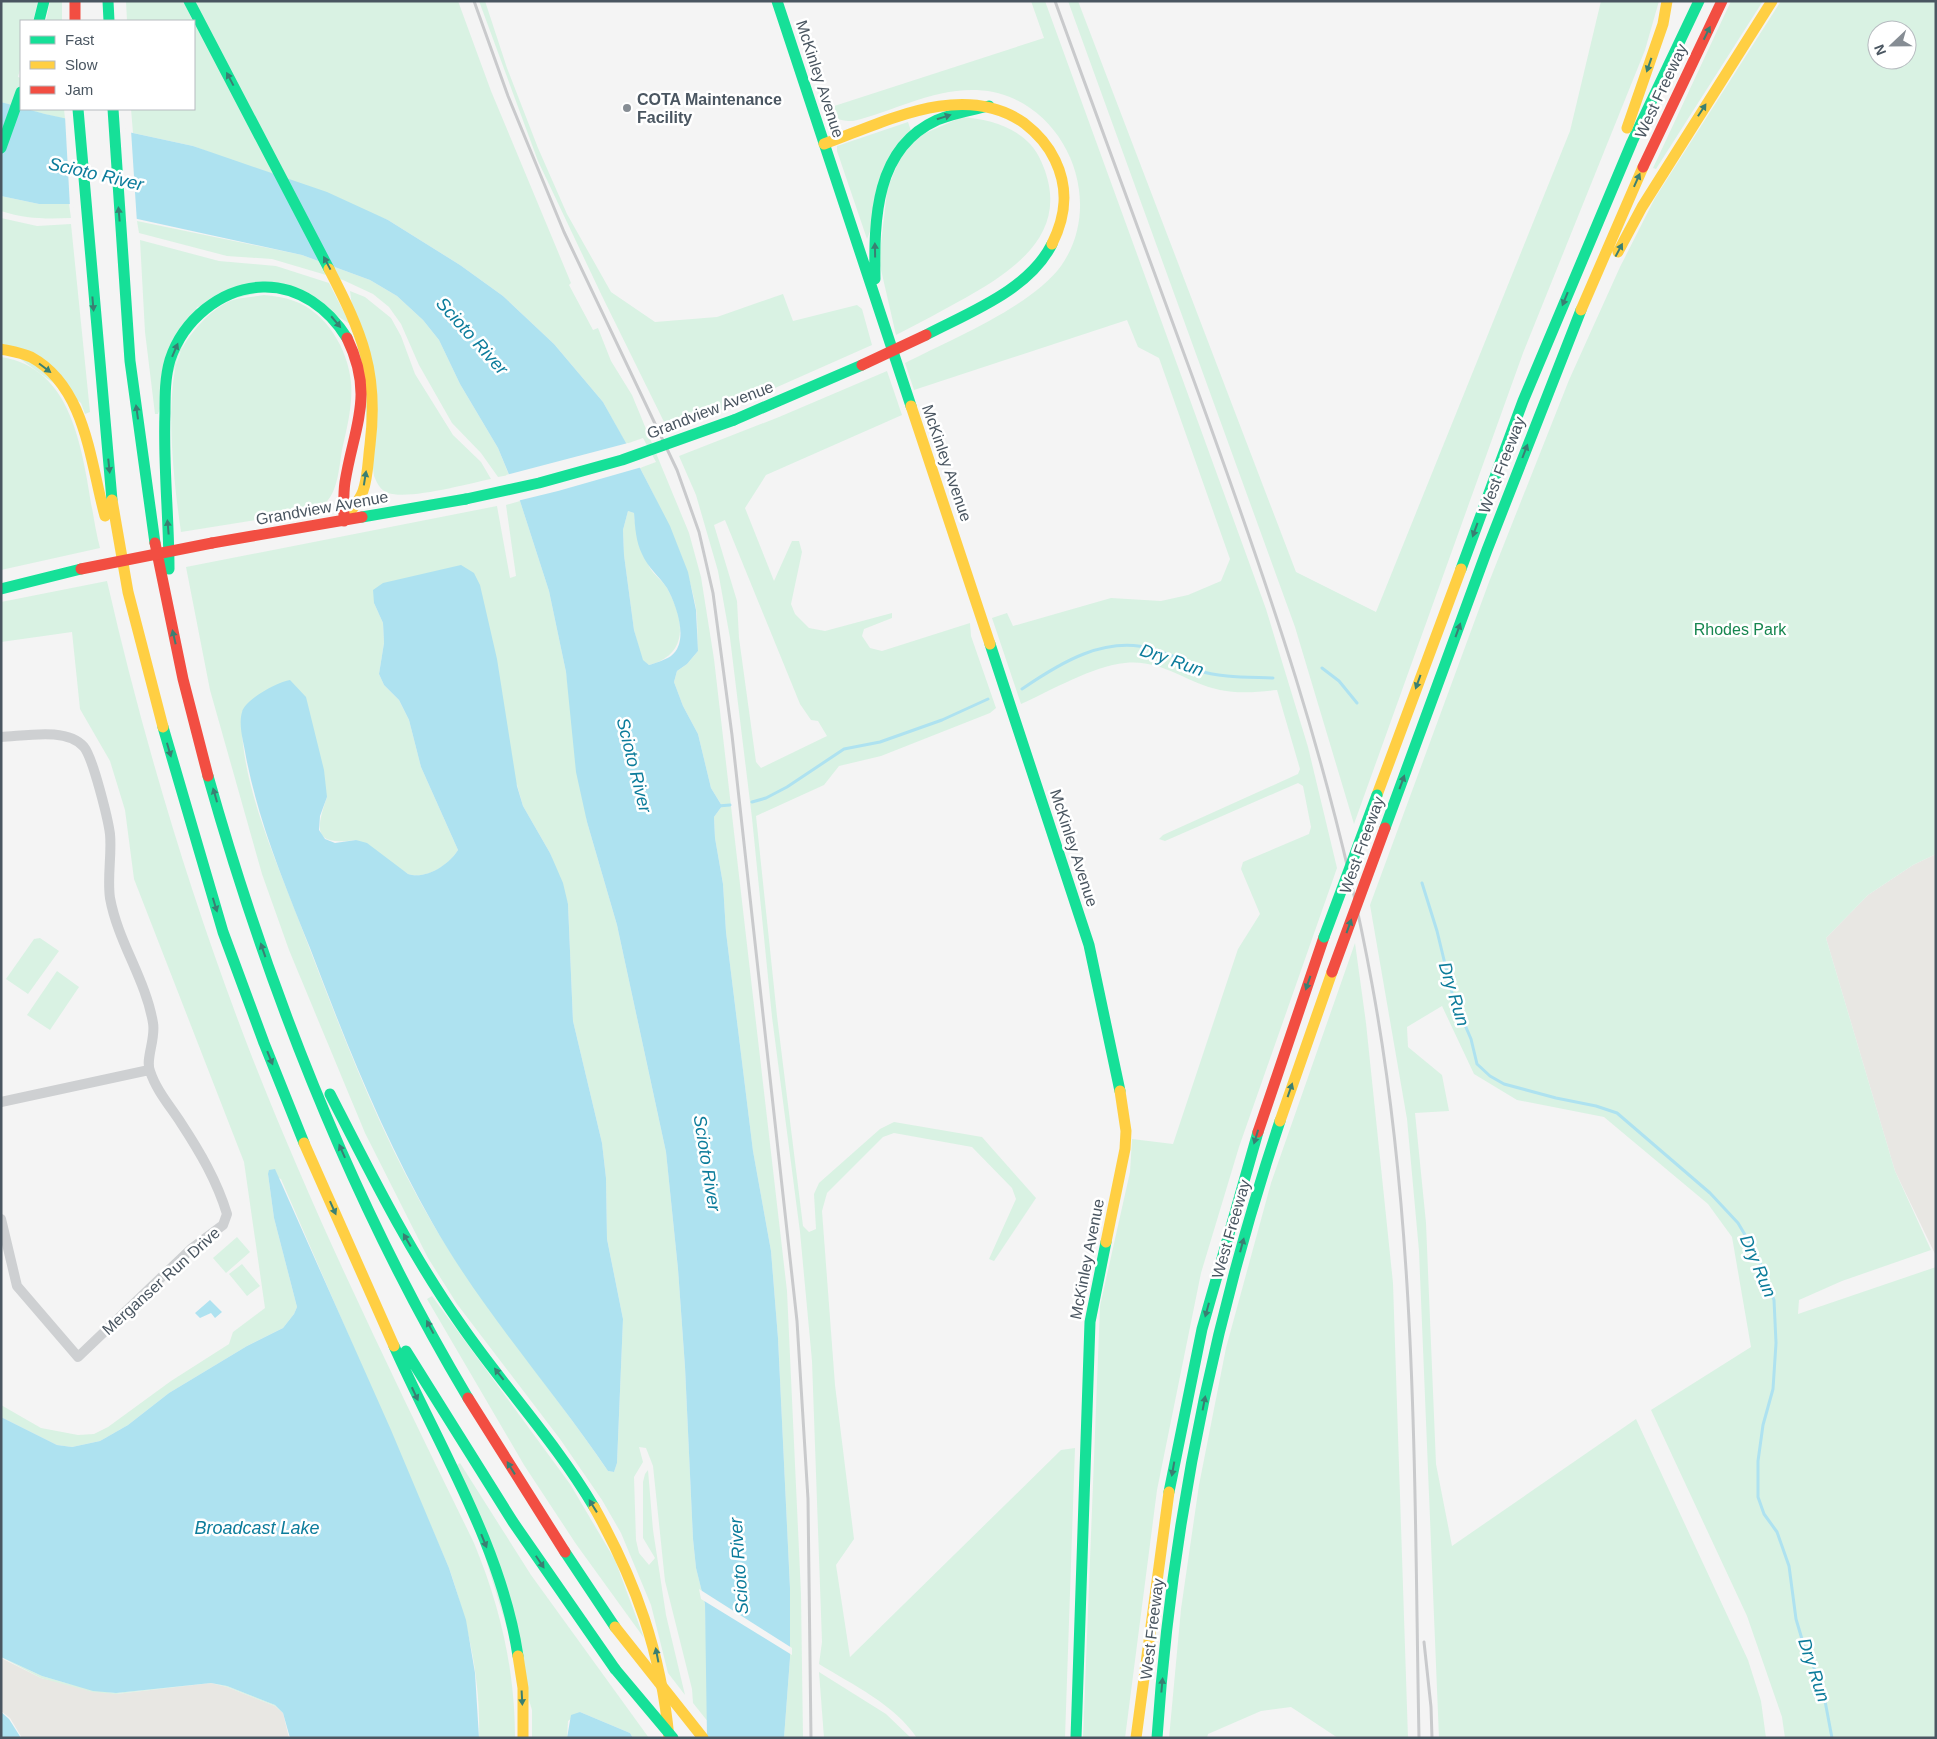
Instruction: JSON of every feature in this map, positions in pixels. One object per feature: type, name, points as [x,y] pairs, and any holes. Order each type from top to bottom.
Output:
[{"type":"main road","points":[[39,20],[44,1]]},
{"type":"main road","points":[[75,1],[75,20]]},
{"type":"main road","points":[[108,1],[109,20]]},
{"type":"main road","points":[[189,1],[349,306],[360,329],[368,355],[373,379],[374,402],[362,492],[344,521]]},
{"type":"main road","name":"McKinley Avenue","points":[[777,1],[1089,946],[1119,1086],[1124,1122],[1123,1164],[1090,1322],[1076,1738]]},
{"type":"main road","points":[[1583,254],[1664,24],[1667,1]]},
{"type":"main road","name":"West Freeway","points":[[1136,1738],[1164,1520],[1202,1330],[1226,1236],[1266,1101],[1324,937],[1523,401],[1583,254],[1632,142],[1699,1]]},
{"type":"main road","name":"West Freeway","points":[[1157,1738],[1163,1668],[1180,1539],[1212,1365],[1248,1224],[1289,1092],[1485,557],[1583,305],[1656,139],[1722,1]]},
{"type":"main road","points":[[1583,305],[1605,277],[1642,207],[1772,1]]},
{"type":"main road","points":[[1,148],[20,95]]},
{"type":"main road","name":"Grandview Avenue","points":[[1,588],[81,569],[212,543],[466,499],[539,483],[622,460],[734,420],[862,365],[926,335],[1010,288],[1026,276],[1049,251],[1060,228],[1064,189],[1052,150],[1032,127],[1010,113],[989,106],[958,104],[941,107],[824,144]]},
{"type":"main road","points":[[876,299],[874,240],[881,187],[892,162],[905,142],[922,128],[953,114],[989,106]]},
{"type":"main road","points":[[78,110],[89,256],[106,436],[123,567]]},
{"type":"main road","points":[[113,110],[123,263],[136,407],[155,541],[168,610],[186,688],[213,788],[244,894],[279,996],[341,1148],[394,1259],[491,1437],[562,1550],[615,1627],[703,1738]]},
{"type":"main road","points":[[168,610],[169,546],[165,495],[164,430],[166,380],[172,355],[182,334],[195,317],[223,297],[263,287],[294,292],[308,298],[332,316],[350,342],[360,372],[361,412],[344,490],[344,521]]},
{"type":"main road","points":[[1,349],[21,355],[50,371],[72,400],[80,416],[104,511],[123,567],[156,703],[192,834],[222,929],[254,1018],[304,1142],[374,1301],[479,1529],[497,1574],[511,1619],[521,1671],[523,1738]]},
{"type":"main road","points":[[279,996],[398,1223],[427,1274],[460,1323],[573,1474],[612,1539],[624,1562],[654,1644],[666,1704],[668,1738]]},
{"type":"main road","points":[[374,1301],[513,1522],[615,1669],[673,1738]]},
{"type":"street","points":[[1,738],[65,735],[76,740],[85,749],[91,761],[110,834],[110,897],[114,916],[149,1002],[153,1043],[148,1060],[149,1070],[1,1102]]},
{"type":"street","name":"Merganser Run Drive","points":[[1,1219],[17,1286],[78,1357],[191,1249],[223,1225],[226,1220],[225,1208],[208,1167],[158,1090],[149,1070]]},
{"type":"shaded area","points":[[1936,854],[1936,1256],[1895,1171],[1826,938],[1868,895],[1913,865]]},
{"type":"shaded area","points":[[1,1658],[41,1678],[116,1694],[211,1683],[227,1687],[275,1706],[283,1713],[289,1738],[22,1738],[10,1718],[1,1711]]},
{"type":"green space","points":[[1,1],[38,1],[33,20],[20,20],[20,69],[18,77],[20,78],[20,108],[1,102]]},
{"type":"green space","points":[[50,1],[62,1],[62,20],[46,20]]},
{"type":"green space","points":[[126,1],[183,1],[192,20],[127,20]]},
{"type":"green space","points":[[197,1],[458,1],[491,91],[571,283],[569,285],[593,330],[598,328],[611,361],[632,395],[689,533],[701,577],[714,659],[787,1291],[801,1594],[803,1738],[784,1738],[790,1658],[790,1588],[778,1338],[771,1251],[753,1151],[726,932],[723,884],[715,838],[714,817],[722,806],[711,788],[698,734],[683,706],[674,682],[677,671],[687,664],[698,651],[697,613],[687,571],[665,519],[640,468],[656,462],[643,438],[626,444],[603,402],[554,344],[503,296],[460,265],[388,220],[193,146],[133,133],[131,110],[195,110],[195,20]]},
{"type":"green space","points":[[479,1],[485,1],[507,68],[538,148],[567,214],[611,292],[655,322],[717,317],[783,294],[793,321],[857,305],[862,309],[872,345],[750,399],[668,430],[538,161]]},
{"type":"green space","points":[[1031,1],[1045,1],[1266,609],[1308,747],[1337,868],[1239,1147],[1201,1273],[1157,1490],[1125,1738],[1083,1738],[1100,1306],[1130,1172],[1132,1139],[1173,1144],[1238,949],[1260,914],[1241,869],[1243,862],[1309,834],[1311,827],[1303,786],[1298,783],[1165,841],[1159,839],[1163,835],[1298,774],[1300,769],[1277,690],[1241,692],[1220,690],[1162,668],[1138,663],[1125,663],[1086,674],[1021,704],[992,618],[1007,613],[1013,626],[1111,598],[1161,601],[1188,595],[1221,581],[1230,559],[1159,358],[1138,347],[1127,320],[914,390],[905,363],[967,333],[1011,308],[1048,281],[1061,266],[1075,239],[1080,210],[1078,181],[1068,154],[1053,130],[1032,110],[1007,96],[977,90],[961,90],[930,96],[853,121],[837,119],[825,109],[1044,38]]},
{"type":"green space","points":[[1068,1],[1078,1],[1296,572],[1376,612],[1570,131],[1601,1],[1659,1],[1645,50],[1523,353],[1354,824],[1295,627]]},
{"type":"green space","points":[[1731,1],[1763,1],[1656,169],[1653,168]]},
{"type":"green space","name":"Rhodes Park","points":[[1781,1],[1936,1],[1936,854],[1913,865],[1868,895],[1826,938],[1895,1171],[1931,1250],[1842,1281],[1799,1300],[1798,1314],[1936,1267],[1936,1738],[1785,1738],[1782,1717],[1747,1616],[1651,1410],[1751,1347],[1732,1237],[1708,1204],[1604,1117],[1517,1100],[1474,1074],[1442,1006],[1407,1027],[1408,1047],[1442,1075],[1449,1111],[1415,1113],[1426,1223],[1436,1464],[1452,1546],[1636,1419],[1748,1660],[1761,1701],[1766,1738],[1439,1738],[1419,1251],[1407,1119],[1370,905],[1489,582],[1569,380],[1620,267],[1655,198]]},
{"type":"green space","points":[[28,110],[64,110],[65,119]]},
{"type":"green space","points":[[962,117],[985,120],[1008,128],[1027,141],[1035,150],[1049,185],[1050,207],[1045,226],[1036,243],[1022,259],[1005,273],[967,297],[896,335],[879,261],[889,174],[912,139]]},
{"type":"green space","points":[[908,122],[911,131],[867,239],[837,151],[837,146]]},
{"type":"green space","points":[[1,196],[39,204],[69,204],[71,218],[36,218],[1,211]]},
{"type":"green space","points":[[1,218],[37,226],[71,224],[90,412],[85,414],[81,403],[1,345]]},
{"type":"green space","points":[[137,221],[302,255],[370,280],[397,296],[423,320],[439,340],[460,384],[498,448],[509,475],[498,477],[481,453],[452,423],[419,365],[401,324],[389,307],[373,294],[343,280],[272,259],[227,256],[139,233]]},
{"type":"green space","points":[[140,240],[219,261],[276,266],[329,283],[350,324],[289,286],[197,307],[158,414],[155,414],[145,332]]},
{"type":"green space","points":[[350,291],[365,297],[391,318],[401,336],[415,374],[453,435],[481,462],[491,479],[438,491],[397,495],[388,493],[379,486],[374,476]]},
{"type":"green space","points":[[264,295],[279,297],[306,306],[333,333],[345,357],[351,382],[351,399],[348,425],[335,486],[327,501],[321,507],[312,511],[181,532],[171,426],[173,383],[179,355],[190,335],[207,317],[224,304],[241,298]]},
{"type":"green space","points":[[1,357],[29,366],[50,383],[66,406],[84,462],[100,548],[1,570]]},
{"type":"green space","points":[[887,371],[902,415],[766,475],[745,508],[774,581],[792,541],[799,541],[802,552],[791,604],[795,614],[809,628],[825,631],[892,613],[892,618],[864,629],[862,636],[870,648],[882,651],[970,623],[971,636],[996,708],[990,713],[881,756],[839,766],[824,785],[756,816],[777,1016],[803,1226],[809,1232],[816,1229],[814,1194],[819,1183],[880,1129],[894,1122],[982,1137],[1036,1198],[994,1261],[989,1259],[1016,1199],[1012,1188],[972,1147],[894,1133],[883,1137],[827,1193],[822,1211],[835,1385],[854,1539],[836,1565],[850,1657],[1061,1450],[1075,1448],[1065,1738],[917,1738],[908,1726],[885,1705],[819,1664],[822,1642],[812,1361],[800,1232],[772,1017],[752,818],[730,638],[718,571],[696,495],[679,456],[779,417]],"holes":[[[725,520],[800,704],[811,720],[818,721],[827,736],[761,768],[756,762],[739,638],[737,601],[714,525]]]},
{"type":"green space","points":[[520,501],[549,591],[566,672],[587,822],[617,925],[666,1152],[678,1269],[685,1367],[693,1539],[696,1568],[705,1604],[709,1723],[693,1703],[692,1689],[665,1581],[653,1466],[646,1448],[639,1447],[643,1462],[634,1477],[636,1540],[639,1553],[649,1565],[655,1558],[643,1538],[643,1482],[648,1470],[653,1530],[666,1615],[685,1695],[668,1673],[651,1605],[621,1533],[602,1500],[560,1439],[457,1304],[428,1258],[365,1133],[289,950],[262,874],[210,690],[186,567],[497,506],[510,578],[516,576],[506,505]],"holes":[[[374,603],[517,785],[523,806],[550,853],[568,904],[573,1021],[602,1143],[606,1178],[607,1239],[623,1319],[617,1463],[614,1472],[608,1471],[475,1289],[434,1226],[394,1151],[342,1033],[259,814],[246,761],[242,736],[242,711],[327,797],[320,828],[321,834],[325,838],[332,841],[356,840],[408,874],[422,875],[443,866],[458,850],[421,767],[409,720],[399,700],[384,685],[379,674],[384,643],[383,623]]]},
{"type":"green space","points":[[628,511],[634,513],[637,534],[644,554],[652,571],[667,588],[680,623],[680,634],[672,653],[662,660],[649,665],[642,660],[634,630],[624,555],[623,530]]},
{"type":"green space","points":[[107,581],[121,642],[171,822],[209,940],[252,1057],[330,1242],[474,1543],[483,1567],[498,1614],[509,1663],[515,1738],[479,1738],[478,1694],[472,1652],[462,1609],[449,1568],[281,1179],[268,1174],[274,1218],[297,1307],[283,1328],[247,1346],[169,1393],[128,1425],[100,1441],[72,1447],[57,1445],[1,1417],[1,1405],[41,1428],[78,1435],[94,1434],[108,1427],[171,1381],[229,1344],[233,1332],[265,1308],[244,1162],[134,879],[125,810],[110,761],[80,709],[72,632],[1,642],[1,602]]},
{"type":"green space","points":[[40,938],[59,951],[28,994],[6,979],[34,939]]},
{"type":"green space","points":[[1355,943],[1366,1023],[1393,1283],[1408,1738],[1338,1738],[1291,1707],[1261,1711],[1208,1734],[1207,1738],[1169,1738],[1181,1609],[1199,1485],[1226,1348],[1271,1183]]},
{"type":"green space","points":[[57,971],[79,987],[50,1030],[27,1015]]},
{"type":"green space","points":[[237,1237],[250,1252],[226,1273],[213,1258]]},
{"type":"green space","points":[[242,1264],[260,1286],[247,1296],[229,1274]]},
{"type":"green space","points":[[432,1296],[570,1484],[615,1560],[644,1638],[576,1544],[524,1465],[427,1299]]},
{"type":"green space","points":[[460,1463],[531,1575],[649,1738],[633,1738],[630,1733],[580,1712],[568,1721],[567,1738],[532,1738],[532,1710],[457,1465]]},
{"type":"green space","points":[[1,1657],[42,1676],[93,1691],[116,1693],[211,1683],[116,1694],[93,1692],[41,1678]]},
{"type":"green space","points":[[819,1672],[886,1714],[911,1738],[824,1738]]},
{"type":"green space","points":[[211,1683],[227,1686],[275,1705],[283,1713],[275,1706],[227,1687]]},
{"type":"water","name":"Scioto River","points":[[1,102],[20,107],[20,110],[30,110],[193,146],[327,192],[388,220],[460,265],[503,296],[554,344],[603,402],[670,526],[688,572],[696,610],[698,651],[687,664],[677,671],[674,682],[683,706],[698,734],[711,788],[722,806],[714,817],[715,838],[723,884],[726,932],[753,1151],[771,1251],[778,1338],[790,1588],[790,1658],[784,1738],[707,1738],[705,1604],[696,1568],[693,1539],[685,1367],[678,1269],[666,1152],[617,925],[587,822],[576,772],[566,672],[549,591],[520,501],[498,448],[460,384],[439,340],[423,320],[397,296],[370,280],[302,255],[69,204],[39,204],[1,196]],"holes":[[[628,511],[634,513],[636,534],[644,559],[667,588],[680,623],[680,642],[677,650],[671,656],[649,665],[643,660],[634,630],[624,555],[623,530]]]},
{"type":"water","points":[[461,565],[474,573],[480,585],[497,659],[517,786],[523,806],[550,853],[563,883],[568,904],[573,1021],[602,1143],[606,1178],[607,1239],[623,1319],[617,1463],[614,1472],[608,1471],[474,1288],[433,1224],[415,1191],[382,1123],[352,1054],[282,878],[251,782],[242,734],[241,717],[244,707],[263,692],[290,680],[306,697],[324,770],[327,797],[320,816],[319,830],[325,839],[335,843],[356,840],[367,843],[408,874],[422,875],[443,866],[458,850],[421,767],[409,720],[399,700],[384,685],[379,674],[384,643],[383,623],[374,603],[373,590],[383,583]]},
{"type":"water","name":"Broadcast Lake","points":[[275,1169],[391,1430],[449,1568],[466,1620],[475,1673],[479,1738],[290,1738],[283,1713],[275,1705],[227,1686],[211,1683],[116,1693],[93,1691],[42,1676],[1,1657],[1,1417],[57,1445],[72,1447],[100,1441],[128,1425],[169,1393],[247,1346],[283,1328],[297,1307],[274,1218],[268,1174],[269,1170]]},
{"type":"water","points":[[210,1300],[222,1312],[215,1318],[211,1313],[200,1318],[195,1313]]},
{"type":"water","points":[[1,1712],[9,1719],[21,1738],[1,1738]]},
{"type":"water","points":[[580,1712],[630,1733],[633,1738],[567,1738],[571,1715]]},
{"type":"pier","points":[[65,116],[131,130],[137,223],[70,207]]},
{"type":"pier","points":[[628,443],[642,467],[558,491],[517,501],[506,475]]},
{"type":"pier","points":[[699,1589],[792,1648],[792,1655],[701,1599]]},
{"type":"waterway","name":"Dry Run","points":[[1022,689],[1067,661],[1100,649],[1118,646],[1153,649],[1206,673],[1234,677],[1273,678]]},
{"type":"waterway","name":"Dry Run","points":[[1322,668],[1339,681],[1357,703]]},
{"type":"waterway","name":"Dry Run","points":[[752,802],[766,798],[787,787],[844,749],[880,742],[942,720],[988,699]]},
{"type":"waterway","name":"Dry Run","points":[[718,806],[730,805]]},
{"type":"waterway","name":"Dry Run","points":[[1422,883],[1437,931],[1453,997],[1471,1039],[1477,1064],[1490,1076],[1504,1084],[1556,1098],[1596,1106],[1617,1113],[1710,1193],[1738,1223],[1757,1255],[1774,1300],[1776,1343],[1773,1389],[1763,1425],[1758,1461],[1758,1497],[1764,1514],[1777,1532],[1789,1566],[1796,1619],[1804,1646],[1822,1685],[1832,1738]]},
{"type":"railway","points":[[474,1],[508,96],[564,232],[677,470],[699,532],[713,593],[732,735],[797,1321],[808,1499],[811,1738]]},
{"type":"railway","points":[[1055,1],[1221,456],[1272,605],[1318,754],[1356,906],[1372,984],[1387,1078],[1398,1171],[1406,1266],[1414,1454],[1419,1738]]},
{"type":"railway","points":[[1424,1642],[1431,1707],[1432,1738]]},
{"type":"traffic: fast","points":[[39,20],[44,1]]},
{"type":"traffic: fast","points":[[108,1],[109,20]]},
{"type":"traffic: fast","points":[[189,1],[329,269]]},
{"type":"traffic: fast","points":[[777,1],[911,406]]},
{"type":"traffic: fast","points":[[1461,569],[1523,401],[1632,142],[1699,1]]},
{"type":"traffic: fast","points":[[1,148],[20,95]]},
{"type":"traffic: fast","points":[[875,279],[876,233],[882,188],[890,167],[901,148],[916,132],[937,120],[989,106]]},
{"type":"traffic: fast","points":[[78,110],[112,500]]},
{"type":"traffic: fast","points":[[113,110],[130,361],[155,543]]},
{"type":"traffic: fast","points":[[926,335],[979,308],[1014,287],[1042,260],[1052,244]]},
{"type":"traffic: fast","points":[[169,569],[165,452],[166,386],[170,360],[184,332],[206,309],[219,300],[233,293],[263,287],[289,290],[312,301],[340,327],[347,338]]},
{"type":"traffic: fast","points":[[1385,828],[1487,550],[1581,310]]},
{"type":"traffic: fast","points":[[734,420],[862,365]]},
{"type":"traffic: fast","points":[[466,499],[539,483],[622,460],[734,420]]},
{"type":"traffic: fast","points":[[362,517],[466,499]]},
{"type":"traffic: fast","points":[[1,589],[81,569]]},
{"type":"traffic: fast","points":[[990,644],[1089,945],[1120,1091]]},
{"type":"traffic: fast","points":[[163,727],[223,932],[264,1043],[304,1143]]},
{"type":"traffic: fast","points":[[208,776],[258,937],[318,1096],[387,1250],[426,1325],[468,1398]]},
{"type":"traffic: fast","points":[[1324,937],[1377,795]]},
{"type":"traffic: fast","points":[[330,1094],[391,1211],[423,1267],[476,1345],[562,1459],[594,1507]]},
{"type":"traffic: fast","points":[[1157,1738],[1173,1581],[1199,1425],[1235,1272],[1256,1196],[1280,1121]]},
{"type":"traffic: fast","points":[[1169,1492],[1202,1329],[1258,1132]]},
{"type":"traffic: fast","points":[[1076,1738],[1090,1322],[1106,1242]]},
{"type":"traffic: fast","points":[[394,1346],[483,1537],[498,1576],[510,1616],[518,1656]]},
{"type":"traffic: fast","points":[[406,1351],[513,1522],[615,1669]]},
{"type":"traffic: fast","points":[[565,1552],[615,1627]]},
{"type":"traffic: fast","points":[[615,1669],[673,1738]]},
{"type":"traffic: slow","points":[[1627,128],[1663,24],[1667,1]]},
{"type":"traffic: slow","points":[[1618,252],[1642,207],[1772,1]]},
{"type":"traffic: slow","points":[[824,144],[872,125],[924,109],[950,105],[976,105],[1000,111],[1024,123],[1038,135],[1046,144],[1055,160],[1062,181],[1064,202],[1063,213],[1052,244]]},
{"type":"traffic: slow","points":[[1581,310],[1643,167]]},
{"type":"traffic: slow","points":[[329,269],[351,313],[359,334],[370,374],[372,396],[372,419],[366,480],[359,499],[344,520]]},
{"type":"traffic: slow","points":[[1,349],[31,357],[49,370],[64,387],[75,406],[83,428],[105,516]]},
{"type":"traffic: slow","points":[[911,406],[990,644]]},
{"type":"traffic: slow","points":[[112,500],[128,592],[163,727]]},
{"type":"traffic: slow","points":[[1377,795],[1461,569]]},
{"type":"traffic: slow","points":[[1280,1121],[1332,972]]},
{"type":"traffic: slow","points":[[1106,1242],[1125,1149],[1126,1131],[1120,1091]]},
{"type":"traffic: slow","points":[[304,1143],[394,1346]]},
{"type":"traffic: slow","points":[[1136,1738],[1169,1492]]},
{"type":"traffic: slow","points":[[594,1507],[622,1563],[644,1618],[660,1676],[669,1738]]},
{"type":"traffic: slow","points":[[615,1627],[703,1738]]},
{"type":"traffic: slow","points":[[518,1656],[523,1688],[523,1738]]},
{"type":"traffic: jam","points":[[75,1],[75,20]]},
{"type":"traffic: jam","points":[[1643,167],[1722,1]]},
{"type":"traffic: jam","points":[[862,365],[926,335]]},
{"type":"traffic: jam","points":[[344,521],[345,482],[360,411],[361,394],[360,377],[347,338]]},
{"type":"traffic: jam","points":[[212,543],[362,517]]},
{"type":"traffic: jam","points":[[155,543],[183,679],[208,776]]},
{"type":"traffic: jam","points":[[81,569],[212,543]]},
{"type":"traffic: jam","points":[[1332,972],[1385,828]]},
{"type":"traffic: jam","points":[[1258,1132],[1324,937]]},
{"type":"traffic: jam","points":[[468,1398],[565,1552]]},
{"type":"place","name":"COTA Maintenance Facility","points":[[627,108]]}]
